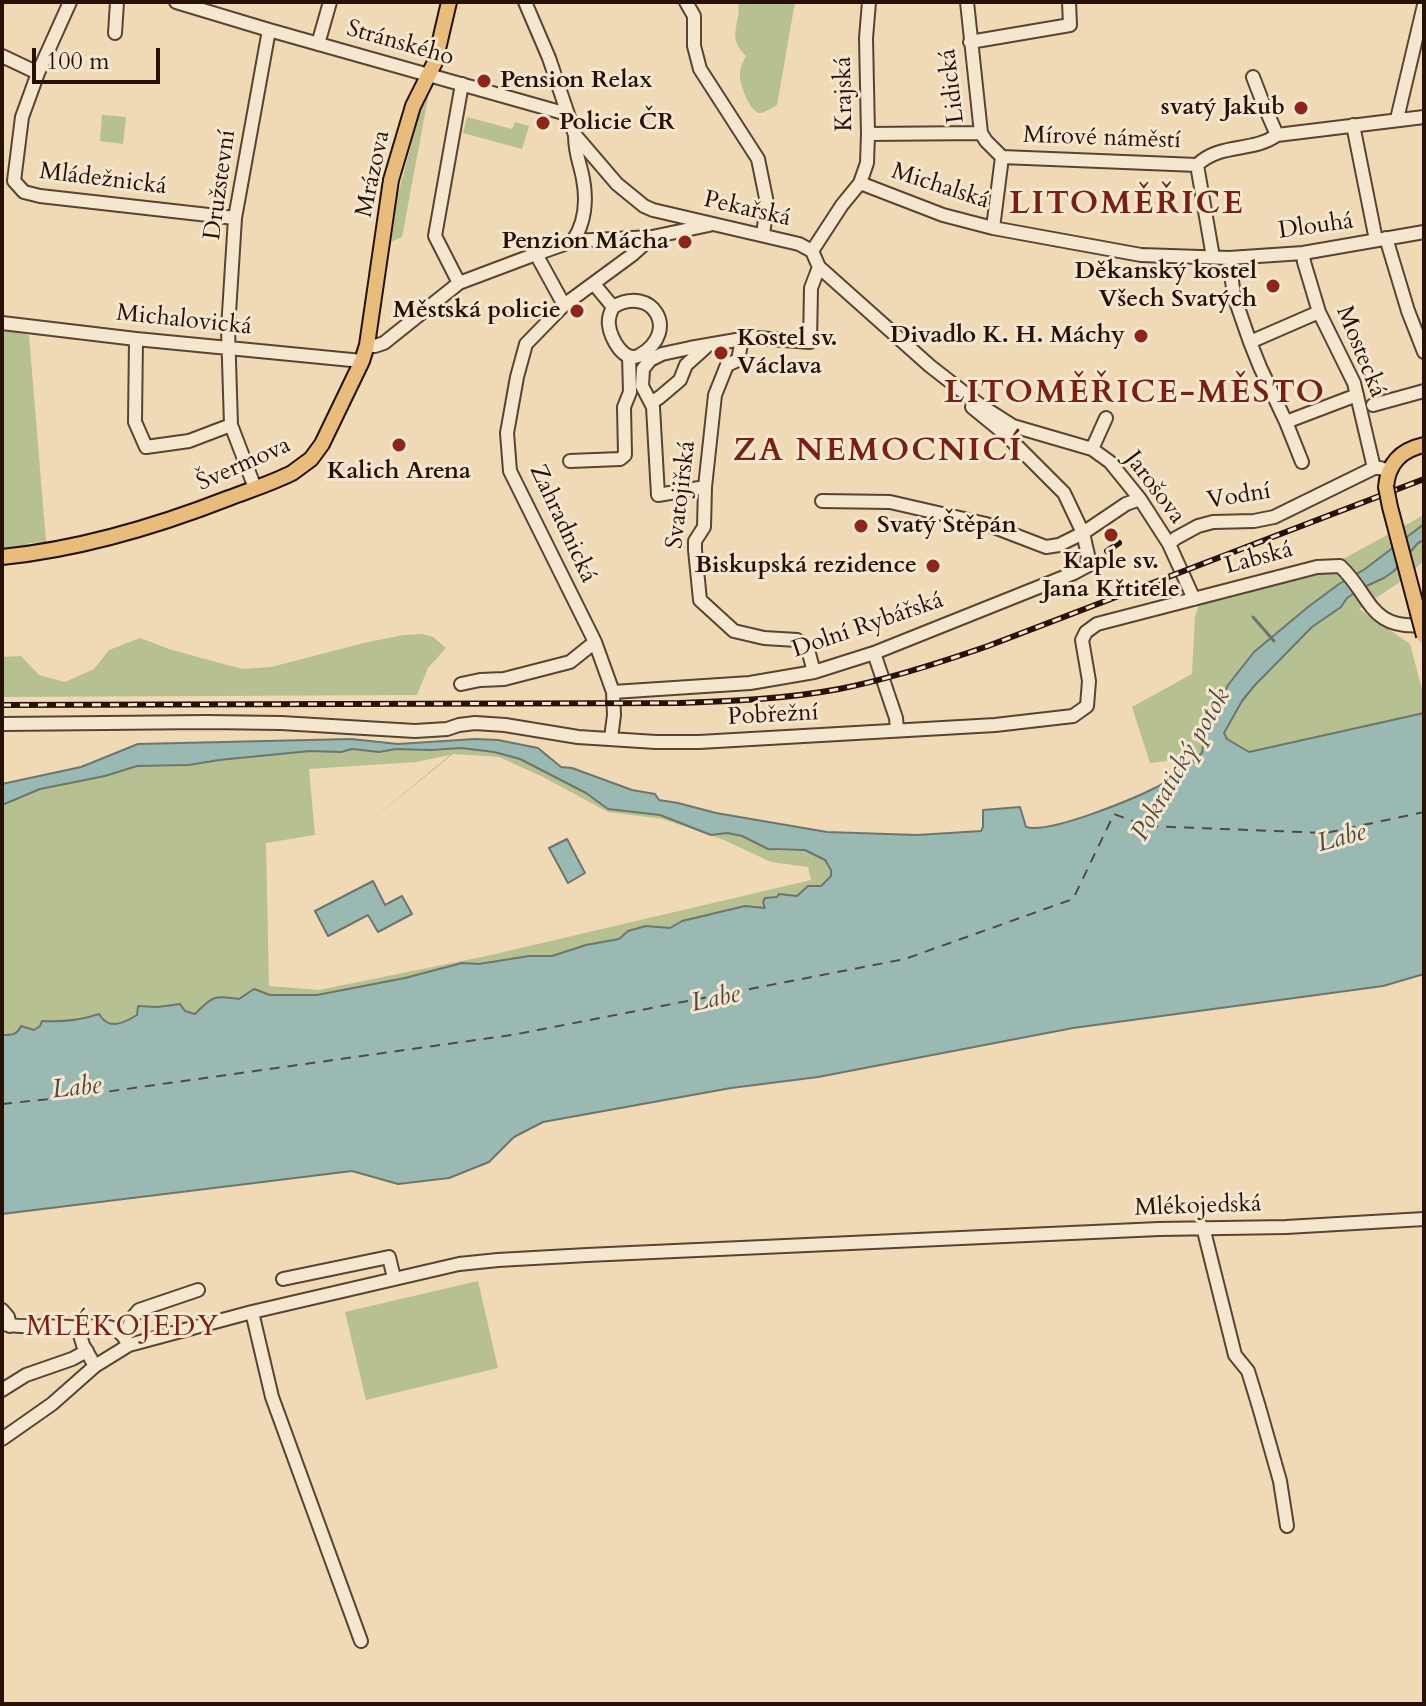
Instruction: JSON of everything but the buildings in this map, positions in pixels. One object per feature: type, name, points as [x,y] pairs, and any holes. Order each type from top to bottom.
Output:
[{"type":"main road","name":"Mrázova","points":[[362,361],[367,345],[391,180],[413,106],[435,62],[449,2]]},
{"type":"main road","name":"Švermova","points":[[2,557],[43,553],[90,543],[174,520],[292,473],[311,459],[329,431],[362,361]]},
{"type":"main road","points":[[1424,445],[1410,449],[1381,470],[1424,636]]},
{"type":"street","name":"Mládežnická","points":[[70,2],[22,117],[14,181],[24,192],[40,196],[235,218]]},
{"type":"street","points":[[115,33],[117,2]]},
{"type":"street","name":"Stránského","points":[[176,2],[567,114]]},
{"type":"street","points":[[318,44],[330,2]]},
{"type":"street","points":[[525,2],[549,58],[575,135],[617,184],[653,210],[650,221],[652,237]]},
{"type":"street","points":[[686,2],[694,16],[694,46],[700,69],[758,159],[767,203],[763,235]]},
{"type":"street","name":"Krajská","points":[[860,183],[867,163],[866,38],[869,2]]},
{"type":"street","name":"Lidická","points":[[967,2],[981,133],[1002,157]]},
{"type":"street","points":[[970,42],[1070,25],[1069,2]]},
{"type":"street","points":[[1397,119],[1424,5]]},
{"type":"street","name":"Družstevní","points":[[255,488],[231,425],[229,347],[235,218],[269,30]]},
{"type":"street","points":[[2,56],[38,73]]},
{"type":"street","points":[[1253,77],[1277,135]]},
{"type":"street","points":[[459,283],[435,236],[462,84]]},
{"type":"street","points":[[1197,165],[1215,152],[1267,143],[1277,135],[1424,117]]},
{"type":"street","points":[[1353,125],[1381,239],[1422,344]]},
{"type":"street","points":[[868,134],[981,133]]},
{"type":"street","points":[[573,241],[585,212],[575,135]]},
{"type":"street","name":"Mírové náměstí","points":[[993,228],[1002,157],[1197,165],[1213,257]]},
{"type":"street","name":"Michalská","points":[[812,251],[860,183],[943,215],[993,228]]},
{"type":"street","name":"Pekařská","points":[[653,210],[799,244],[812,251],[819,267]]},
{"type":"street","points":[[367,345],[384,343],[459,283],[573,241],[652,237],[712,225]]},
{"type":"street","points":[[993,228],[1141,255],[1213,257]]},
{"type":"street","name":"Dlouhá","points":[[1213,257],[1303,253],[1424,232]]},
{"type":"street","name":"Zahradnická","points":[[611,738],[613,692],[595,642],[510,471],[507,433],[526,344],[564,305],[652,237]]},
{"type":"street","name":"Mostecká","points":[[1303,253],[1319,312],[1354,383],[1381,470]]},
{"type":"street","points":[[536,254],[564,305]]},
{"type":"street","points":[[1229,258],[1234,296],[1250,342],[1302,462]]},
{"type":"street","points":[[705,487],[658,495],[653,407],[642,386],[643,369],[650,360],[662,354],[709,344],[757,338],[810,342],[811,288],[819,267]]},
{"type":"street","name":"Jarošova","points":[[819,267],[930,366],[980,405],[1013,426],[1092,449],[1110,462],[1140,499],[1169,544],[1194,599]]},
{"type":"street","points":[[594,284],[613,307]]},
{"type":"street","points":[[642,301],[653,309],[660,321],[661,333],[640,355],[629,356],[613,341],[609,316],[613,307],[621,302],[642,301]]},
{"type":"street","points":[[1250,342],[1319,312]]},
{"type":"street","name":"Michalovická","points":[[2,323],[362,361]]},
{"type":"street","points":[[136,339],[135,422],[146,447],[189,441],[231,425]]},
{"type":"street","name":"Svatojiřská","points":[[742,339],[738,360],[727,365],[715,395],[704,527],[695,541],[700,600],[734,631],[764,638],[797,640],[807,646],[814,672]]},
{"type":"street","points":[[651,403],[680,380],[686,365],[709,344]]},
{"type":"street","points":[[570,461],[620,459],[625,455],[624,407],[630,392],[629,356]]},
{"type":"street","points":[[930,366],[939,380],[1005,434],[1064,493],[1083,533]]},
{"type":"street","points":[[1373,405],[1424,391]]},
{"type":"street","points":[[1286,422],[1357,395]]},
{"type":"street","points":[[1092,449],[1106,418]]},
{"type":"street","name":"Vodní","points":[[1169,544],[1198,526],[1213,522],[1268,519],[1280,515],[1317,495],[1381,470]]},
{"type":"street","points":[[822,501],[890,502],[986,524],[1046,547],[1059,545],[1083,533],[1126,504],[1140,499]]},
{"type":"street","name":"Dolní Rybářská","points":[[613,692],[750,683],[814,672],[874,653],[1081,570],[1087,566],[1088,555],[1083,533]]},
{"type":"street","name":"Labská","points":[[1087,706],[1089,681],[1082,640],[1086,632],[1097,624],[1317,567],[1340,566],[1380,617],[1410,626],[1424,625]]},
{"type":"street","points":[[461,684],[504,679],[570,662],[595,642]]},
{"type":"street","points":[[874,653],[896,718],[897,730]]},
{"type":"street","name":"Pobřežní","points":[[2,724],[251,722],[415,731],[475,723],[578,737],[699,742],[995,725],[1065,718],[1087,706]]},
{"type":"street","name":"Mlékojedská","points":[[127,1341],[394,1278],[459,1264],[498,1260],[1424,1219]]},
{"type":"street","points":[[1203,1227],[1235,1355],[1248,1371],[1268,1436],[1280,1481],[1287,1526]]},
{"type":"street","points":[[283,1279],[389,1257],[394,1278]]},
{"type":"street","points":[[2,1439],[52,1404],[127,1341],[132,1318],[139,1310],[198,1290]]},
{"type":"street","points":[[2,1310],[8,1317],[6,1325],[110,1326],[127,1341]]},
{"type":"street","points":[[252,1312],[272,1397],[361,1641]]},
{"type":"street","points":[[78,1328],[95,1366]]},
{"type":"street","points":[[2,1390],[26,1375],[87,1351]]},
{"type":"green space","points":[[738,2],[795,2],[777,105],[761,113],[752,107],[741,83],[741,69],[746,56],[735,36]]},
{"type":"green space","points":[[430,87],[402,237],[391,242],[398,195],[425,92]]},
{"type":"green space","points":[[102,115],[126,117],[123,144],[100,141]]},
{"type":"green space","points":[[467,117],[512,129],[515,122],[529,126],[522,149],[463,133]]},
{"type":"green space","points":[[2,330],[29,335],[46,542],[2,550]]},
{"type":"green space","points":[[1424,515],[1424,524],[1308,607],[1254,652],[1228,685],[1216,712],[1205,727],[1199,757],[1150,763],[1132,707],[1192,674],[1195,616],[1199,605],[1319,572]]},
{"type":"green space","points":[[1424,540],[1424,561],[1397,584],[1359,609],[1410,644],[1424,697],[1424,713],[1248,752],[1227,739],[1224,733],[1242,701],[1300,638],[1341,607],[1347,598],[1394,571]]},
{"type":"green space","points":[[422,634],[433,637],[446,648],[428,668],[417,695],[2,697],[2,657],[21,656],[39,675],[65,682],[94,669],[109,650],[140,638],[242,669],[271,667],[364,643]]},
{"type":"green space","points":[[461,748],[520,759],[586,793],[608,809],[660,815],[711,835],[727,833],[742,836],[778,851],[805,850],[825,860],[831,876],[806,892],[777,897],[766,909],[745,906],[682,921],[670,928],[646,926],[628,931],[619,939],[552,956],[462,963],[317,995],[270,995],[254,989],[239,1000],[201,1008],[195,1014],[185,1011],[180,1004],[139,1006],[137,1015],[117,1024],[107,1022],[99,1014],[42,1021],[33,1029],[2,1035],[2,805],[40,789],[137,766],[189,765],[310,751]],"holes":[[[453,754],[499,757],[608,812],[663,819],[724,840],[771,862],[808,867],[811,880],[491,955],[319,990],[269,986],[266,843],[315,835],[309,769],[416,762],[450,755],[363,827]]]},
{"type":"green space","points":[[478,1281],[498,1368],[366,1400],[345,1312]]},
{"type":"water","name":"Labe","points":[[1424,524],[1424,540],[1394,571],[1347,598],[1341,607],[1312,627],[1255,685],[1224,733],[1227,739],[1249,752],[1424,713],[1424,974],[1383,986],[1073,1028],[818,1077],[731,1088],[543,1122],[514,1137],[489,1162],[449,1178],[398,1184],[352,1171],[2,1214],[2,1035],[14,1034],[21,1026],[34,1030],[42,1021],[70,1020],[99,1014],[107,1022],[117,1024],[137,1015],[138,1006],[180,1004],[185,1011],[195,1014],[214,998],[239,999],[254,989],[270,995],[317,995],[462,963],[552,956],[619,939],[628,931],[646,926],[670,928],[682,921],[745,906],[765,908],[765,898],[779,894],[797,896],[808,886],[821,886],[831,876],[831,870],[825,860],[805,850],[768,849],[742,836],[727,833],[711,835],[660,815],[608,809],[586,793],[520,759],[461,748],[310,751],[189,765],[137,766],[40,789],[2,805],[2,784],[81,767],[138,744],[351,739],[398,744],[475,739],[538,748],[561,767],[572,768],[632,790],[655,794],[659,800],[827,832],[917,835],[981,831],[983,810],[1020,807],[1026,827],[1038,828],[1092,814],[1145,792],[1186,766],[1202,753],[1205,727],[1216,712],[1228,685],[1254,652],[1308,607]]},
{"type":"water","points":[[567,839],[585,873],[568,883],[549,848]]},
{"type":"water","points":[[373,881],[385,905],[402,896],[412,914],[378,932],[368,915],[328,936],[315,911]]},
{"type":"waterway","name":"Pokratický potok","points":[[1253,617],[1274,641]]},
{"type":"ferry route","points":[[2,1104],[512,1035],[905,959],[1073,899],[1114,814],[1146,826],[1326,833],[1424,812]]},
{"type":"railway","points":[[2,705],[679,703],[819,692],[896,675],[988,646],[1424,479]]},
{"type":"railway","points":[[1107,551],[1119,543]]},
{"type":"place","name":"Pension Relax","points":[[484,81]]},
{"type":"place","name":"svatý Jakub","points":[[1301,108]]},
{"type":"place","name":"Policie ČR","points":[[543,123]]},
{"type":"place","name":"Penzion Mácha","points":[[685,242]]},
{"type":"place","name":"Děkanský kostel Všech Svatých","points":[[1273,286]]},
{"type":"place","name":"Městská policie","points":[[577,311]]},
{"type":"place","name":"Divadlo K. H. Máchy","points":[[1141,336]]},
{"type":"place","name":"Kostel sv. Václava","points":[[721,353]]},
{"type":"place","name":"Kalich Arena","points":[[399,445]]},
{"type":"place","name":"Svatý Štěpán","points":[[861,526]]},
{"type":"place","name":"Kaple sv. Jana Křtitele","points":[[1111,535]]},
{"type":"place","name":"Biskupská rezidence","points":[[933,566]]},
{"type":"district","name":"LITOMĚŘICE","points":[[1127,206]]},
{"type":"district","name":"LITOMĚŘICE-MĚSTO","points":[[1135,395]]},
{"type":"district","name":"ZA NEMOCNICÍ","points":[[878,453]]},
{"type":"district","name":"MLÉKOJEDY","points":[[123,1329]]}]
